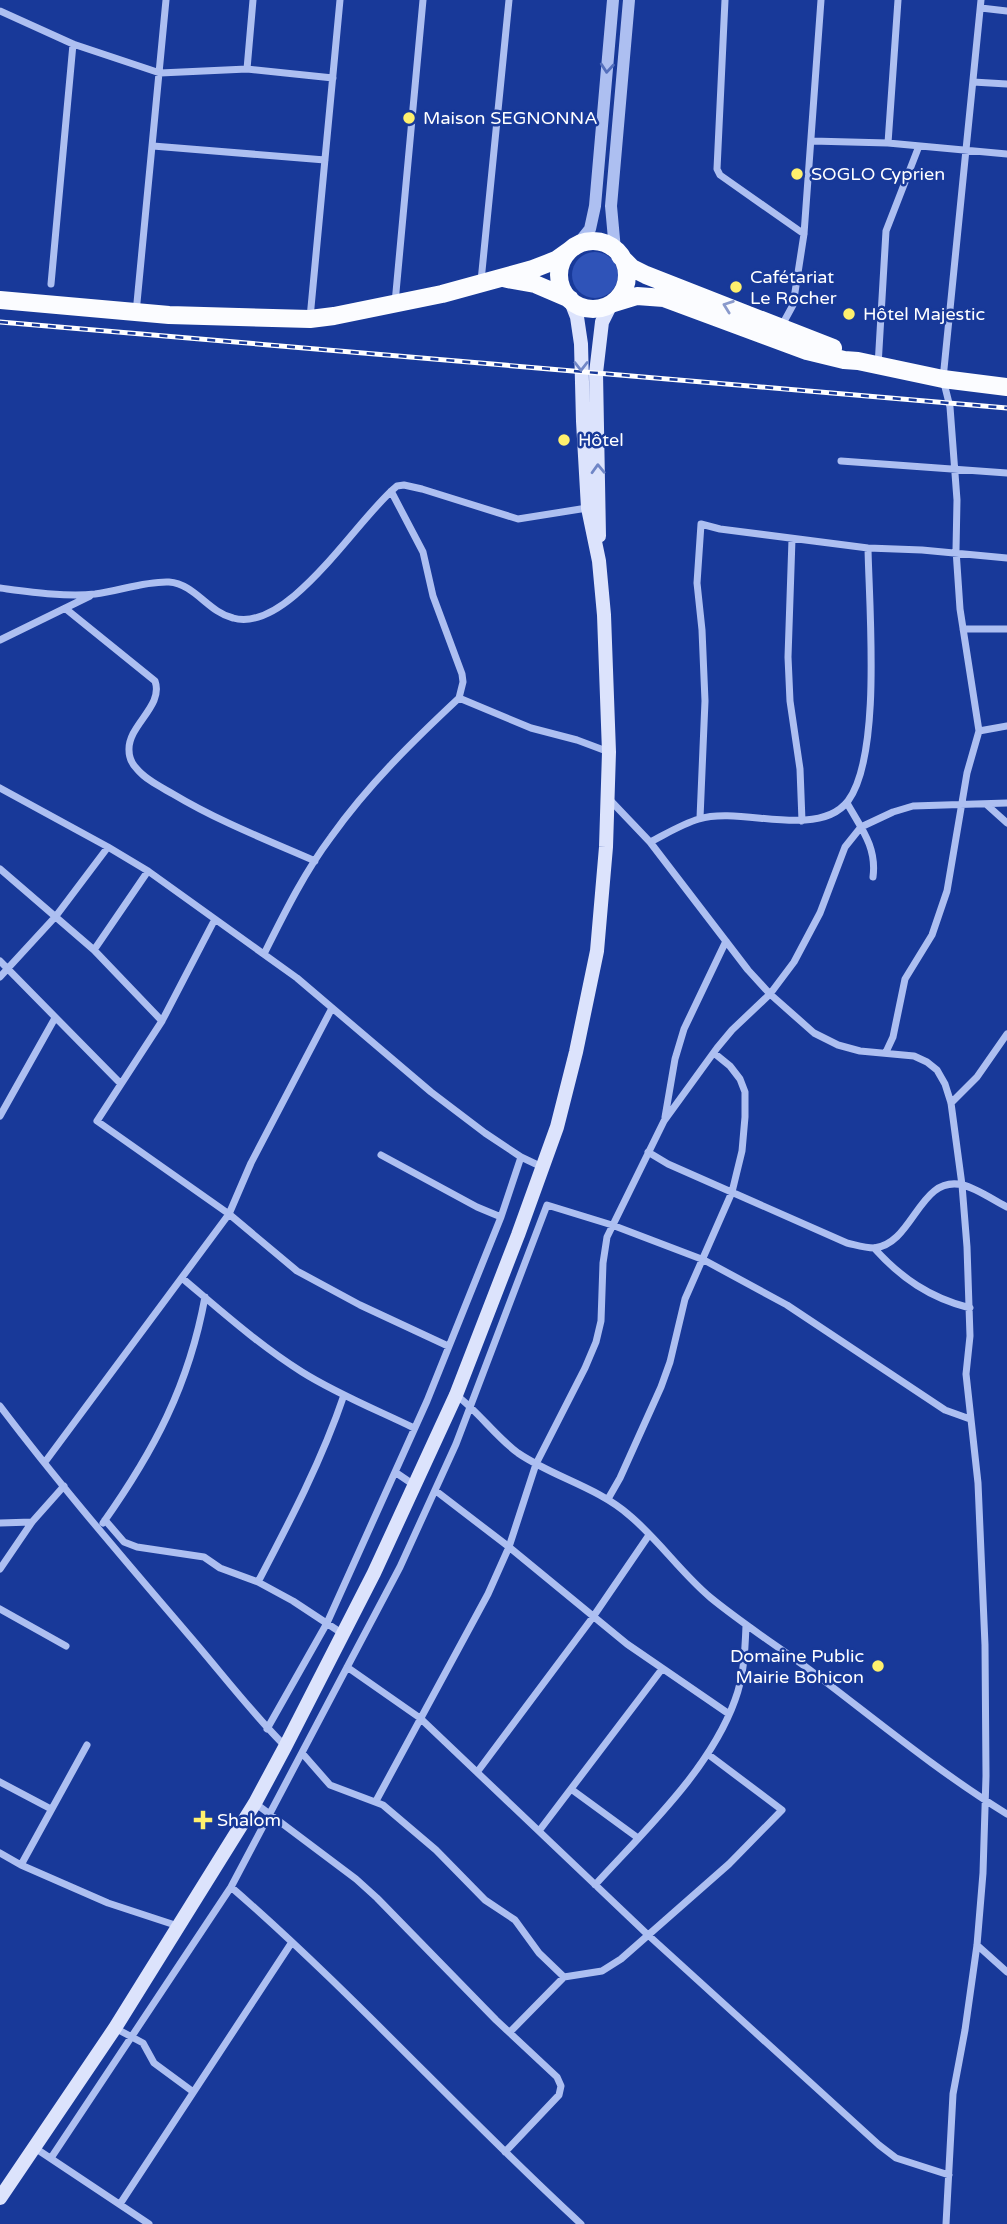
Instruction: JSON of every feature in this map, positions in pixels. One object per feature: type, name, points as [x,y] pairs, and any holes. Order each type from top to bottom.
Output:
[{"type":"highway","points":[[0,300],[136,313],[249,319],[310,319],[442,295],[547,264],[574,247],[597,242],[618,253],[632,268],[646,275],[781,327],[858,361],[943,379],[1007,387]]},
{"type":"highway","points":[[574,247],[563,260],[559,272],[563,290],[579,306],[601,308],[637,296],[664,298],[807,351],[858,361]]},
{"type":"highway","points":[[611,304],[625,284],[626,270],[618,253]]},
{"type":"highway","points":[[500,278],[535,284],[570,299]]},
{"type":"main road","points":[[570,299],[577,317],[581,344],[588,508],[599,561]]},
{"type":"main road","points":[[0,2198],[115,2028],[255,1803],[285,1747],[374,1573],[456,1395],[557,1127],[597,951],[605,873],[609,752],[604,615],[599,561],[596,373],[602,323],[611,304]]},
{"type":"street","points":[[136,313],[166,0]]},
{"type":"street","points":[[247,69],[253,0]]},
{"type":"street","points":[[310,319],[340,0]]},
{"type":"street","points":[[395,304],[423,0]]},
{"type":"street","points":[[481,283],[509,0]]},
{"type":"street","points":[[574,247],[590,229],[595,206],[613,0]]},
{"type":"street","points":[[618,253],[611,206],[629,0]]},
{"type":"street","points":[[725,0],[716,169],[720,176],[804,234]]},
{"type":"street","points":[[781,327],[793,305],[804,234],[821,0]]},
{"type":"street","points":[[888,143],[898,0]]},
{"type":"street","points":[[886,1052],[893,1037],[905,979],[932,935],[942,908],[952,871],[967,773],[979,731],[963,629],[950,407],[943,379],[981,4],[1007,11]]},
{"type":"street","points":[[0,11],[73,44],[160,73],[247,69],[332,78]]},
{"type":"street","points":[[51,284],[73,44]]},
{"type":"street","points":[[973,82],[1007,85]]},
{"type":"street","points":[[812,141],[888,143],[1007,154]]},
{"type":"street","points":[[153,146],[325,160]]},
{"type":"street","points":[[878,366],[886,231],[919,146]]},
{"type":"street","points":[[841,461],[1007,473]]},
{"type":"street","points":[[0,589],[93,594],[170,582],[187,587],[215,609],[232,618],[247,620],[264,615],[303,590],[397,486],[408,485],[518,519],[588,508]]},
{"type":"street","points":[[264,954],[286,911],[336,830],[388,767],[459,698],[462,690],[462,674],[433,596],[423,552],[391,491]]},
{"type":"street","points":[[700,818],[705,701],[697,583],[701,524],[720,529],[868,548],[1007,558]]},
{"type":"street","points":[[792,539],[788,657],[790,701],[800,769],[802,821]]},
{"type":"street","points":[[650,842],[700,818],[715,816],[802,821],[831,814],[847,803],[862,772],[869,734],[868,548]]},
{"type":"street","points":[[0,640],[93,594]]},
{"type":"street","points":[[65,609],[155,681],[156,696],[129,743],[129,754],[138,771],[201,811],[316,861]]},
{"type":"street","points":[[963,629],[1007,629]]},
{"type":"street","points":[[459,698],[523,725],[609,752]]},
{"type":"street","points":[[979,731],[1007,726]]},
{"type":"street","points":[[0,788],[148,872],[297,978],[431,1092],[485,1133],[543,1168]]},
{"type":"street","points":[[607,796],[650,842],[770,994],[814,1033],[849,1048],[914,1056],[927,1062],[937,1070],[951,1102],[962,1185],[970,1308],[966,1374],[978,1483],[983,1605],[985,1801],[977,1945],[953,2094],[948,2223]]},
{"type":"street","points":[[847,803],[874,853],[873,877]]},
{"type":"street","points":[[376,1801],[488,1594],[509,1547],[536,1464],[596,1342],[601,1321],[604,1250],[612,1225],[664,1121],[732,1030],[770,994],[804,946],[822,909],[845,847],[861,827],[913,806],[1007,803]]},
{"type":"street","points":[[987,804],[1007,823]]},
{"type":"street","points":[[0,977],[56,916],[108,847]]},
{"type":"street","points":[[0,869],[94,950],[162,1021]]},
{"type":"street","points":[[94,950],[148,872]]},
{"type":"street","points":[[215,919],[162,1021],[97,1121],[229,1213],[297,1271],[314,1282],[448,1346]]},
{"type":"street","points":[[664,1121],[675,1059],[684,1029],[726,941]]},
{"type":"street","points":[[0,961],[121,1084]]},
{"type":"street","points":[[45,1462],[229,1213],[251,1163],[332,1007]]},
{"type":"street","points":[[0,1116],[55,1018]]},
{"type":"street","points":[[951,1102],[977,1077],[1007,1034]]},
{"type":"street","points":[[608,1499],[661,1387],[670,1362],[685,1299],[732,1192],[742,1151],[746,1116],[745,1092],[740,1079],[730,1066],[714,1053]]},
{"type":"street","points":[[648,1152],[668,1164],[847,1243],[874,1248],[897,1238],[933,1192],[942,1187],[962,1185],[1007,1207]]},
{"type":"street","points":[[381,1155],[468,1203],[502,1217]]},
{"type":"street","points":[[267,1728],[327,1623],[395,1472],[502,1217],[521,1157]]},
{"type":"street","points":[[51,2158],[231,1886],[400,1567],[436,1491],[547,1205],[612,1225],[704,1260],[787,1306],[935,1403],[970,1419]]},
{"type":"street","points":[[874,1248],[891,1267],[912,1284],[932,1296],[970,1308]]},
{"type":"street","points":[[182,1278],[273,1352],[302,1372],[414,1428]]},
{"type":"street","points":[[98,1529],[151,1450],[178,1392],[192,1357],[205,1297]]},
{"type":"street","points":[[258,1582],[302,1499],[344,1395]]},
{"type":"street","points":[[456,1395],[470,1406],[500,1439],[536,1464],[608,1499],[630,1516],[703,1590],[746,1626],[810,1671],[915,1752],[1007,1814]]},
{"type":"street","points":[[0,1406],[98,1529],[285,1747]]},
{"type":"street","points":[[395,1472],[414,1485]]},
{"type":"street","points":[[0,1569],[32,1522],[64,1486]]},
{"type":"street","points":[[436,1491],[593,1617],[662,1669],[729,1714]]},
{"type":"street","points":[[105,1520],[124,1542],[137,1547],[196,1555],[229,1572],[258,1582],[343,1634]]},
{"type":"street","points":[[0,1523],[32,1522]]},
{"type":"street","points":[[478,1771],[593,1617],[649,1535]]},
{"type":"street","points":[[0,1609],[66,1646]]},
{"type":"street","points":[[595,1885],[709,1755],[729,1714],[744,1670],[746,1626]]},
{"type":"street","points":[[347,1667],[420,1718],[595,1885],[879,2145],[896,2158],[949,2175]]},
{"type":"street","points":[[539,1831],[662,1669]]},
{"type":"street","points":[[21,1865],[87,1745]]},
{"type":"street","points":[[302,1753],[330,1785],[376,1801],[436,1850],[485,1900],[515,1920],[539,1954],[564,1977]]},
{"type":"street","points":[[510,2032],[564,1977],[611,1966],[729,1864],[782,1810],[709,1755]]},
{"type":"street","points":[[0,1782],[51,1809]]},
{"type":"street","points":[[571,1789],[638,1838]]},
{"type":"street","points":[[255,1803],[370,1892],[557,2077],[561,2086],[559,2095],[505,2152]]},
{"type":"street","points":[[0,1853],[108,1903],[179,1926]]},
{"type":"street","points":[[231,1886],[581,2224]]},
{"type":"street","points":[[120,2204],[292,1942]]},
{"type":"street","points":[[977,1945],[1007,1972]]},
{"type":"street","points":[[115,2028],[143,2043],[154,2063],[192,2091]]},
{"type":"street","points":[[35,2148],[149,2224]]},
{"type":"shaded area","points":[[595,252],[611,259],[618,275],[611,291],[595,298],[579,291],[572,275],[579,259]]},
{"type":"railway","points":[[0,322],[1007,408]]},
{"type":"place","name":"Maison SEGNONNA","points":[[409,118]]},
{"type":"place","name":"SOGLO Cyprien","points":[[797,174]]},
{"type":"place","name":"Cafétariat Le Rocher","points":[[736,287]]},
{"type":"place","name":"Hôtel Majestic","points":[[849,314]]},
{"type":"place","name":"Hôtel","points":[[564,440]]},
{"type":"place","name":"Domaine Public Mairie Bohicon","points":[[878,1666]]},
{"type":"place","name":"Shalom","points":[[203,1820]]}]
